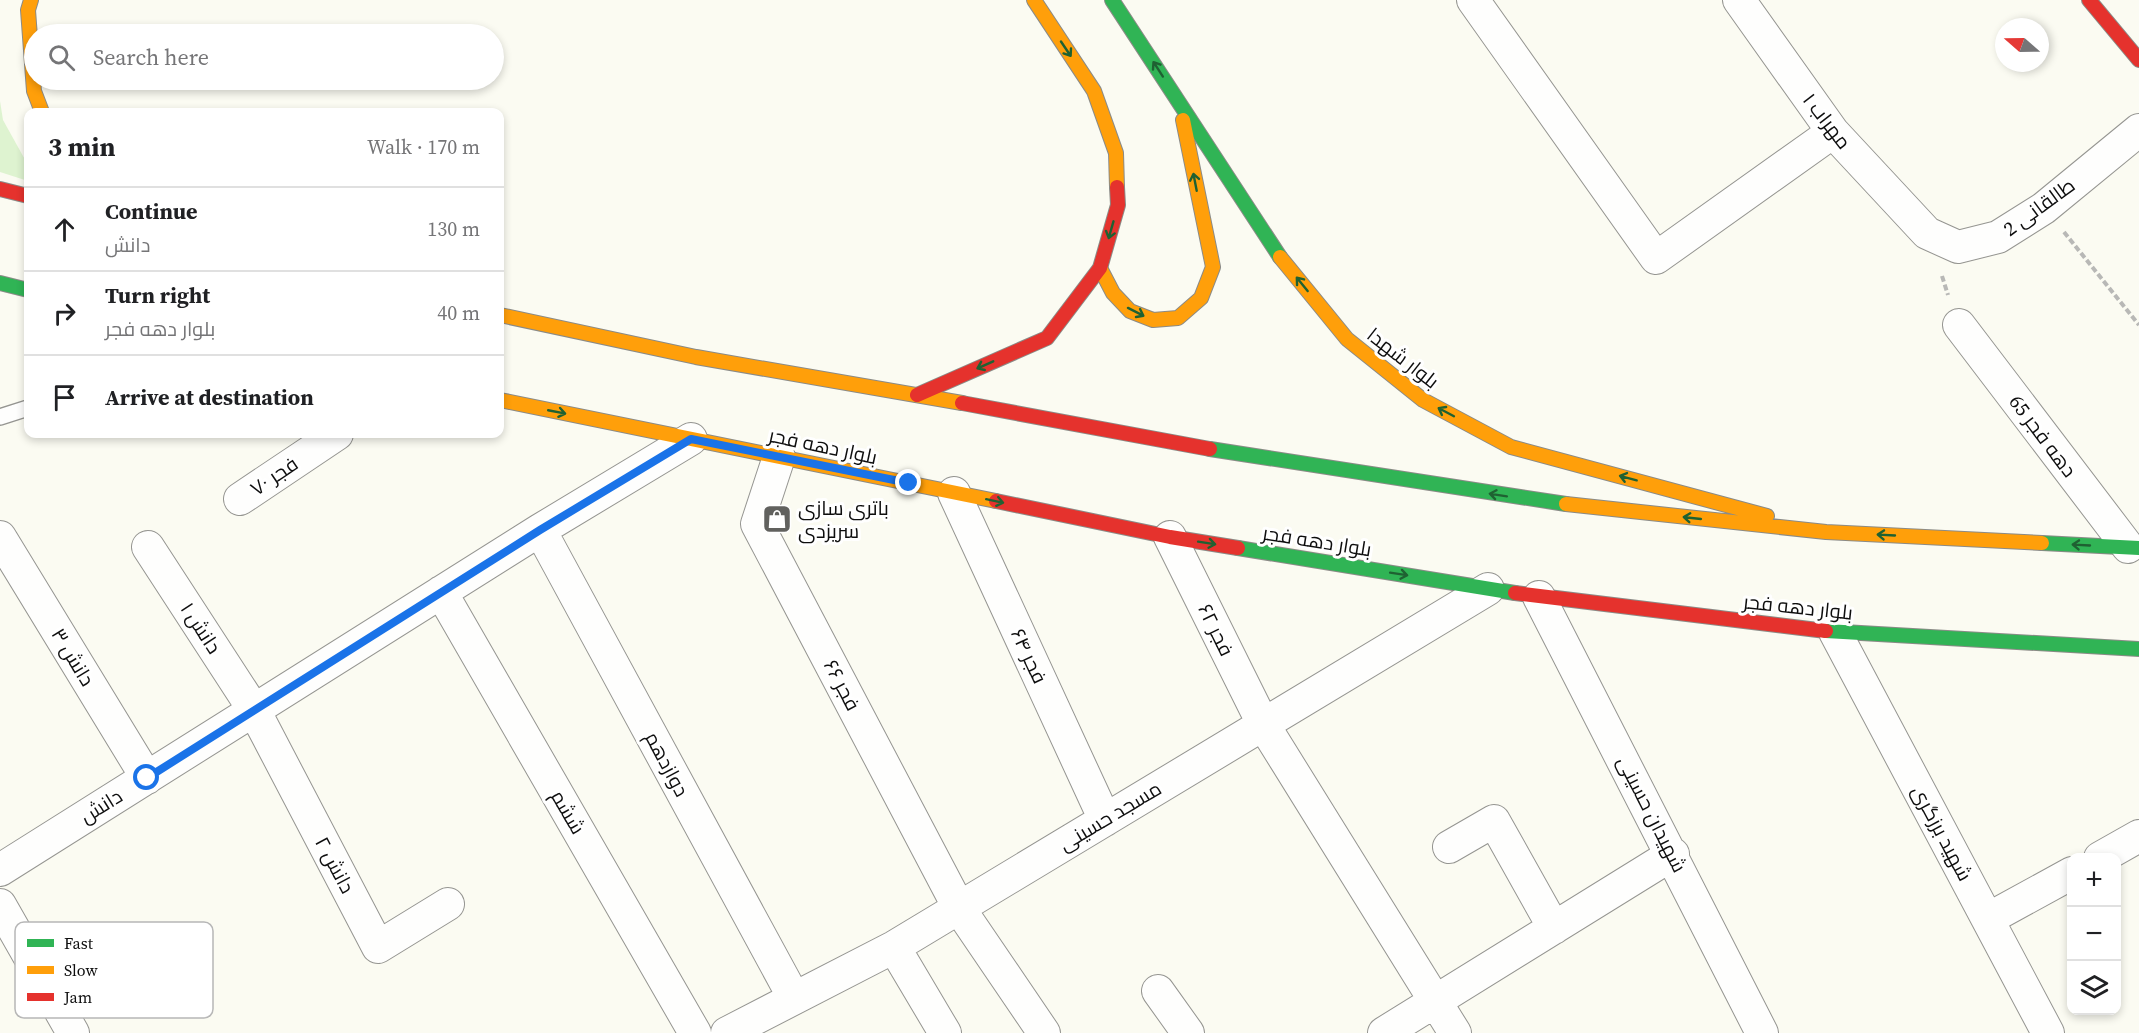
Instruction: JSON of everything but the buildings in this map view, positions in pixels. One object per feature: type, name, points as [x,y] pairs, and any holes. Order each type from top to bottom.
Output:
[{"type":"main road","points":[[29,24],[28,10],[31,0]]},
{"type":"main road","points":[[917,395],[1047,338],[1100,268],[1118,205],[1116,153],[1094,91],[1034,0]]},
{"type":"main road","name":"بلوار شهدا","points":[[1112,0],[1278,254],[1347,339],[1423,400],[1510,447],[1826,532]]},
{"type":"main road","points":[[2089,0],[2139,60]]},
{"type":"main road","points":[[34,90],[40,108]]},
{"type":"main road","points":[[1100,268],[1113,293],[1130,311],[1153,320],[1178,318],[1201,298],[1213,267],[1179,102]]},
{"type":"main road","points":[[0,189],[24,195]]},
{"type":"main road","points":[[0,283],[24,289]]},
{"type":"main road","points":[[504,316],[696,357],[1174,443],[1536,501],[1826,532],[2134,548]]},
{"type":"main road","name":"بلوار دهه فجر","points":[[504,401],[1170,537],[1539,597],[1835,632],[2139,649]]},
{"type":"street","points":[[1473,0],[1656,258],[1833,132]]},
{"type":"street","name":"مهراب ۱","points":[[1738,0],[1833,132],[1927,233]]},
{"type":"street","name":"طالقانی 2","points":[[1927,233],[1958,247],[1998,237],[2044,208],[2139,130]]},
{"type":"street","name":"دهه فجر 65","points":[[1959,325],[2134,548]]},
{"type":"street","name":"فجر ۷۰","points":[[240,499],[331,438]]},
{"type":"street","name":"دانش","points":[[0,870],[540,530],[691,439]]},
{"type":"street","name":"فجر ۶۶","points":[[779,457],[757,524],[959,908],[1044,1033]]},
{"type":"street","name":"فجر ۶۴","points":[[954,493],[1105,820]]},
{"type":"street","name":"دوازدهم","points":[[540,530],[794,999]]},
{"type":"street","name":"دانش ۳","points":[[0,537],[147,778]]},
{"type":"street","name":"فجر ۶۲","points":[[1170,537],[1263,724],[1437,1000],[1455,1033]]},
{"type":"street","name":"دانش ۱","points":[[148,547],[254,710]]},
{"type":"street","name":"مسجد حسینی","points":[[727,1033],[894,947],[1488,589]]},
{"type":"street","name":"ششم","points":[[441,592],[695,1033]]},
{"type":"street","name":"شهیدان حسینی","points":[[1539,597],[1762,1033]]},
{"type":"street","name":"شهید برزگری","points":[[1835,632],[2048,1033]]},
{"type":"street","name":"دانش ۲","points":[[254,710],[378,947],[448,904]]},
{"type":"street","points":[[1449,847],[1494,821],[1554,928]]},
{"type":"street","points":[[2109,853],[2139,836]]},
{"type":"street","points":[[1384,1033],[1672,854]]},
{"type":"street","points":[[1988,920],[2067,876]]},
{"type":"street","points":[[0,905],[15,931]]},
{"type":"street","points":[[894,947],[945,1033]]},
{"type":"street","points":[[1158,991],[1188,1033]]},
{"type":"street","points":[[64,1018],[73,1033]]},
{"type":"lane","points":[[0,417],[24,409]]},
{"type":"path","points":[[2044,208],[2139,325]]},
{"type":"green space","points":[[0,101],[3,120],[24,158],[24,180],[0,172]]},
{"type":"traffic: fast","points":[[1112,0],[1280,257]]},
{"type":"traffic: fast","points":[[0,283],[24,289]]},
{"type":"traffic: fast","points":[[1210,449],[1566,504]]},
{"type":"traffic: fast","points":[[2042,543],[2139,548]]},
{"type":"traffic: fast","points":[[1238,548],[1515,593]]},
{"type":"traffic: fast","points":[[1826,631],[2139,649]]},
{"type":"traffic: slow","points":[[29,24],[28,10],[31,0]]},
{"type":"traffic: slow","points":[[1034,0],[1094,91],[1116,153],[1117,187]]},
{"type":"traffic: slow","points":[[34,90],[40,108]]},
{"type":"traffic: slow","points":[[1100,268],[1113,293],[1130,311],[1153,320],[1178,318],[1201,298],[1213,267],[1183,120]]},
{"type":"traffic: slow","points":[[1280,257],[1347,339],[1423,400],[1511,447],[1767,516]]},
{"type":"traffic: slow","points":[[504,316],[696,357],[962,403]]},
{"type":"traffic: slow","points":[[504,401],[996,501]]},
{"type":"traffic: slow","points":[[1566,504],[1826,532],[2042,543]]},
{"type":"traffic: jam","points":[[2089,0],[2139,60]]},
{"type":"traffic: jam","points":[[917,395],[1047,338],[1100,268],[1118,205],[1117,187]]},
{"type":"traffic: jam","points":[[0,189],[24,195]]},
{"type":"traffic: jam","points":[[962,403],[1210,449]]},
{"type":"traffic: jam","points":[[996,501],[1170,537],[1238,548]]},
{"type":"traffic: jam","points":[[1515,593],[1826,631]]},
{"type":"place","name":"باتری سازی سریزدی","points":[[777,519]]},
{"type":"route","points":[[147,778],[540,530],[691,439],[909,483]]}]
